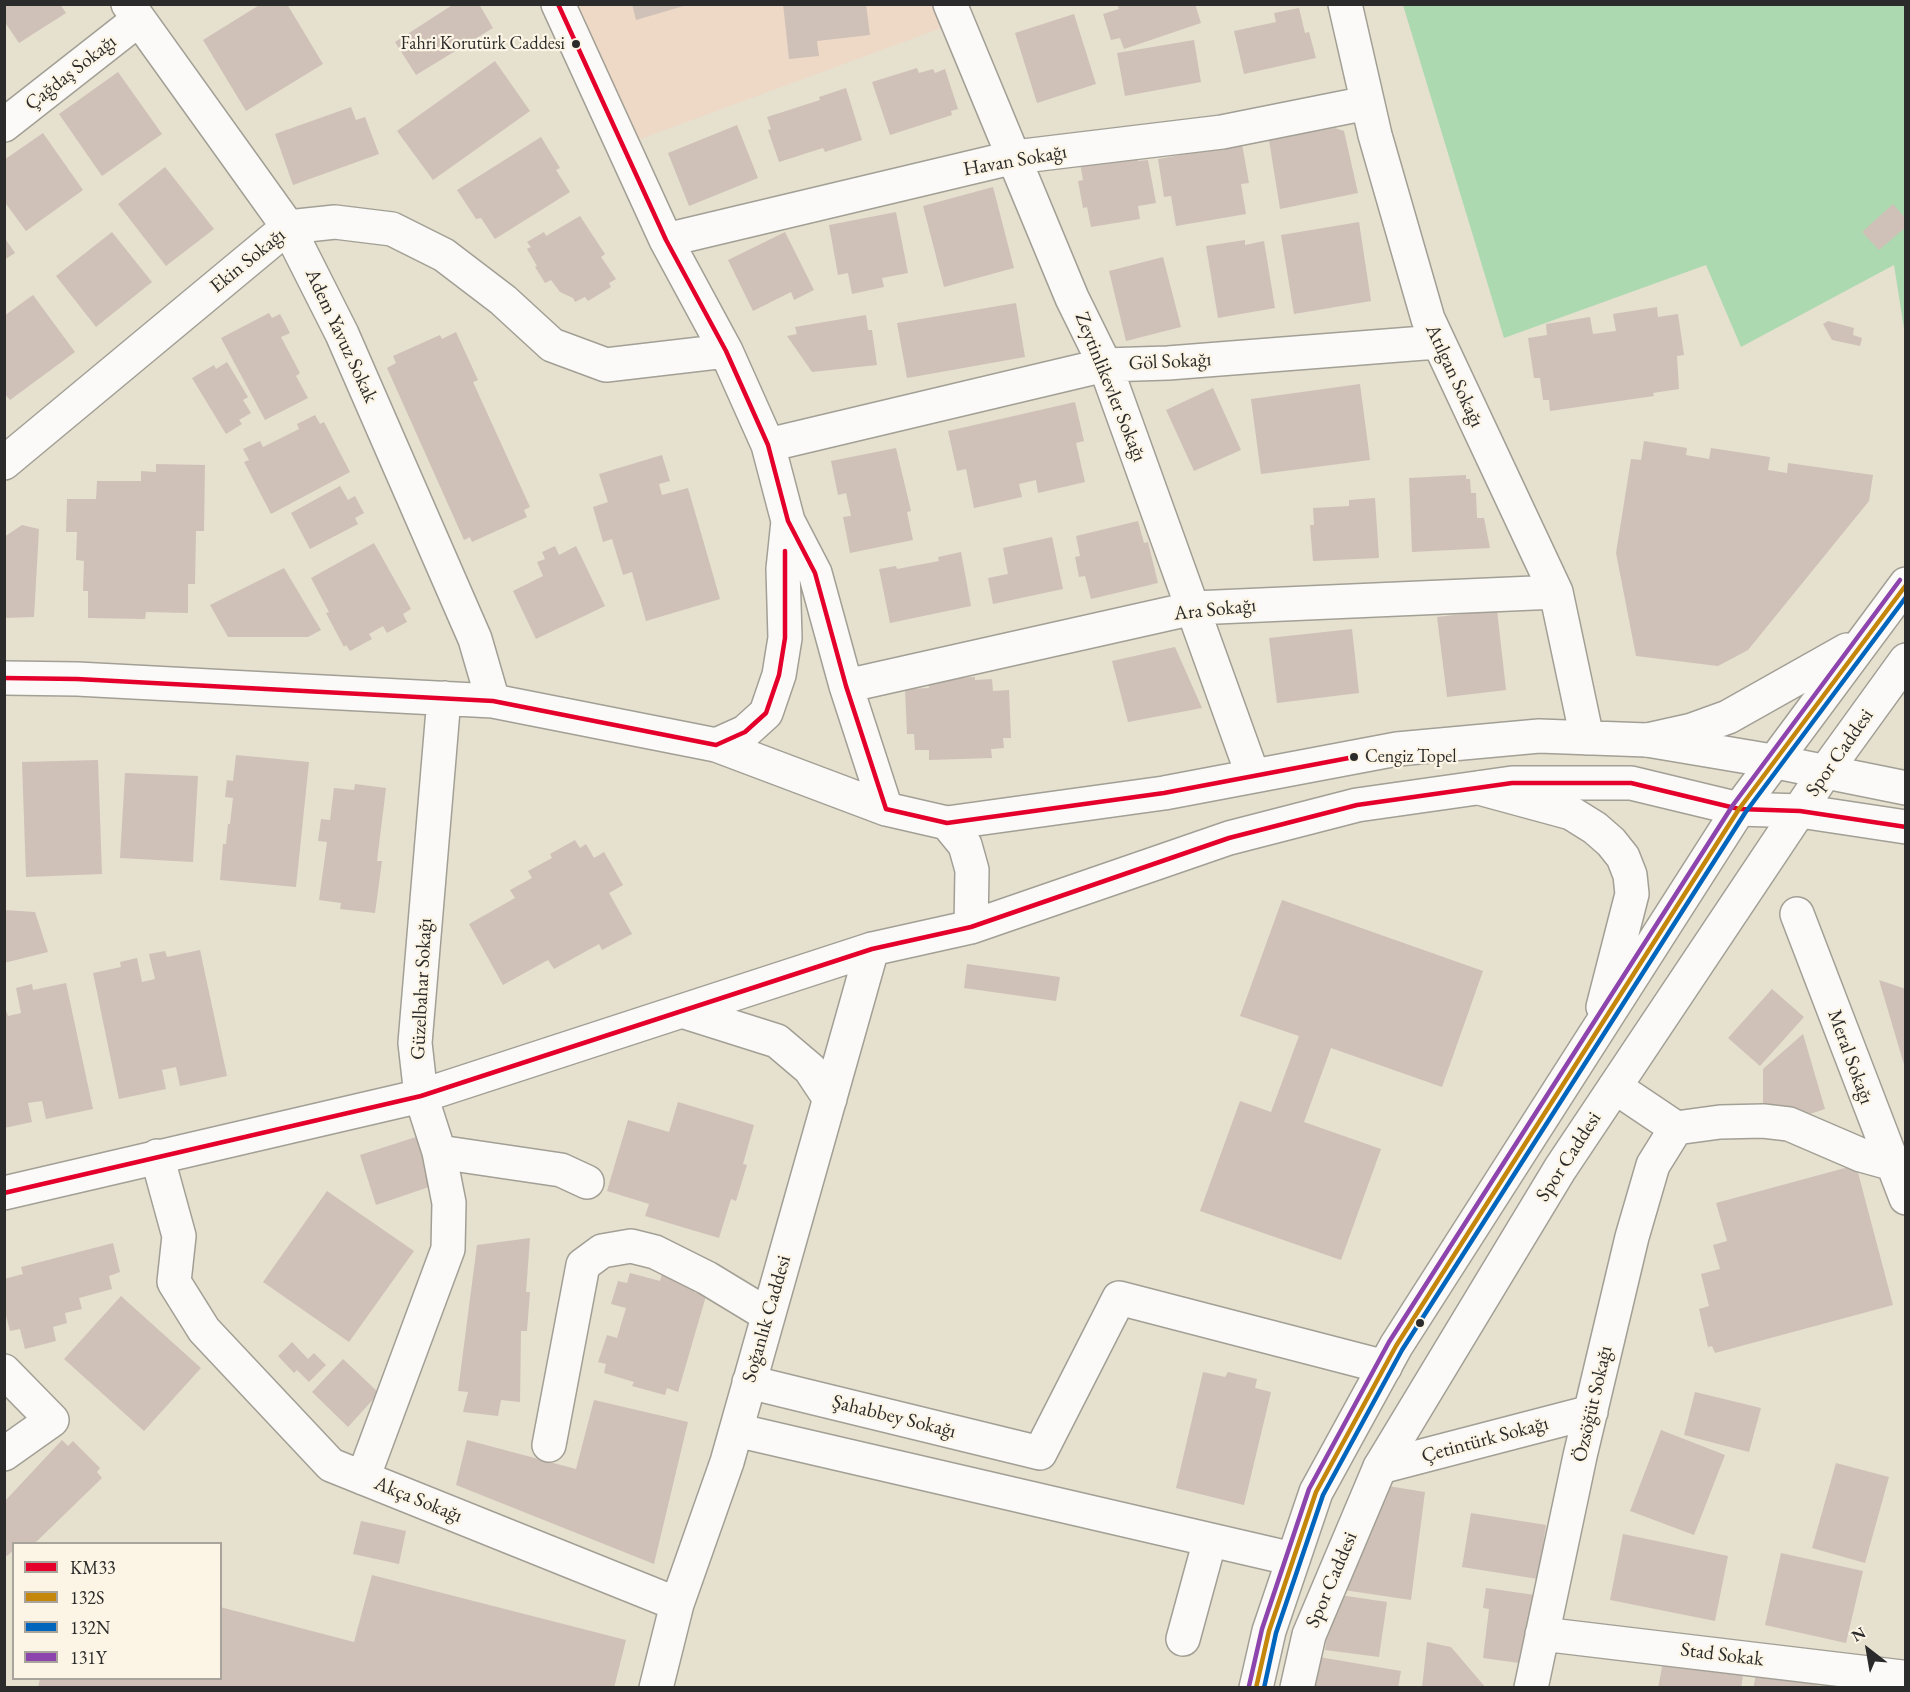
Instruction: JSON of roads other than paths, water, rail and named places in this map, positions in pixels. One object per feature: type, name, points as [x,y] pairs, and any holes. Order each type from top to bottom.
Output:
[{"type":"street","points":[[558,4],[666,240],[726,351],[768,445],[788,521],[815,573],[846,686],[886,809]]},
{"type":"street","name":"Zeytinlikevler Sokağı","points":[[950,4],[1072,298],[1105,365],[1253,776]]},
{"type":"street","name":"Atılgan Sokağı","points":[[1345,4],[1367,103],[1428,319],[1556,592],[1587,738]]},
{"type":"street","name":"Çağdaş Sokağı","points":[[4,125],[133,12]]},
{"type":"street","name":"Adem Yavuz Sokak","points":[[133,12],[288,226],[342,334],[475,639],[493,701]]},
{"type":"street","name":"Havan Sokağı","points":[[666,240],[1015,157],[1222,132],[1367,103]]},
{"type":"street","name":"Ekin Sokağı","points":[[4,463],[288,226],[335,222],[392,229],[444,255],[503,300],[552,345],[606,365],[726,351]]},
{"type":"street","name":"Göl Sokağı","points":[[768,445],[1105,365],[1168,363],[1437,342]]},
{"type":"street","points":[[716,745],[745,732],[766,713],[779,675],[785,638],[783,569],[788,521]]},
{"type":"street","name":"Spor Caddesi","points":[[1256,1688],[1269,1631],[1316,1492],[1385,1367],[1738,809],[1905,584]]},
{"type":"street","name":"Ara Sokağı","points":[[846,686],[1194,608],[1556,592]]},
{"type":"street","points":[[1647,740],[1692,730],[1728,717],[1859,644]]},
{"type":"street","name":"Spor Caddesi","points":[[1297,1688],[1309,1635],[1380,1467],[1550,1185],[1825,772],[1905,660]]},
{"type":"street","points":[[4,678],[493,701],[716,745],[886,809],[947,823],[1164,793],[1397,749],[1539,736],[1647,740],[1772,761],[1905,788]]},
{"type":"street","name":"Güzelbahar Sokağı","points":[[363,1478],[448,1249],[448,1203],[439,1152],[421,1096],[415,1043],[444,698]]},
{"type":"street","points":[[4,1193],[421,1096],[872,949],[971,927],[1229,838],[1357,805],[1512,783],[1631,783],[1738,809],[1800,811],[1905,827]]},
{"type":"street","points":[[1479,788],[1571,813],[1596,828],[1623,857],[1630,875],[1632,894],[1595,1037]]},
{"type":"street","points":[[947,823],[965,845],[972,870],[971,927]]},
{"type":"street","name":"Meral Sokağı","points":[[1797,914],[1890,1164],[1905,1198]]},
{"type":"street","name":"Soğanlık Caddesi","points":[[656,1688],[677,1604],[736,1430],[872,949]]},
{"type":"street","points":[[682,1011],[777,1041],[810,1069],[830,1099]]},
{"type":"street","points":[[1615,1087],[1676,1128],[1720,1122],[1763,1121],[1789,1124],[1861,1155],[1890,1164]]},
{"type":"street","name":"Özsöğüt Sokağı","points":[[1531,1688],[1632,1237],[1653,1165],[1676,1128]]},
{"type":"street","points":[[439,1152],[561,1170],[587,1182]]},
{"type":"street","name":"Akça Sokağı","points":[[157,1156],[179,1236],[174,1282],[204,1330],[331,1465],[677,1604]]},
{"type":"street","points":[[549,1445],[583,1265],[602,1251],[631,1246],[655,1252],[707,1278],[768,1315]]},
{"type":"street","name":"Şahabbey Sokağı","points":[[749,1382],[1040,1453],[1119,1298],[1385,1367]]},
{"type":"street","points":[[4,1371],[52,1420],[4,1454]]},
{"type":"street","name":"Çetintürk Sokağı","points":[[1380,1467],[1591,1412]]},
{"type":"street","points":[[736,1430],[1293,1559]]},
{"type":"street","points":[[1183,1639],[1210,1540]]},
{"type":"street","name":"Stad Sokak","points":[[1542,1634],[1902,1676]]},
{"type":"place","name":"Fahri Korutürk Caddesi","points":[[576,44]]},
{"type":"place","name":"Cengiz Topel","points":[[1354,757]]}]
